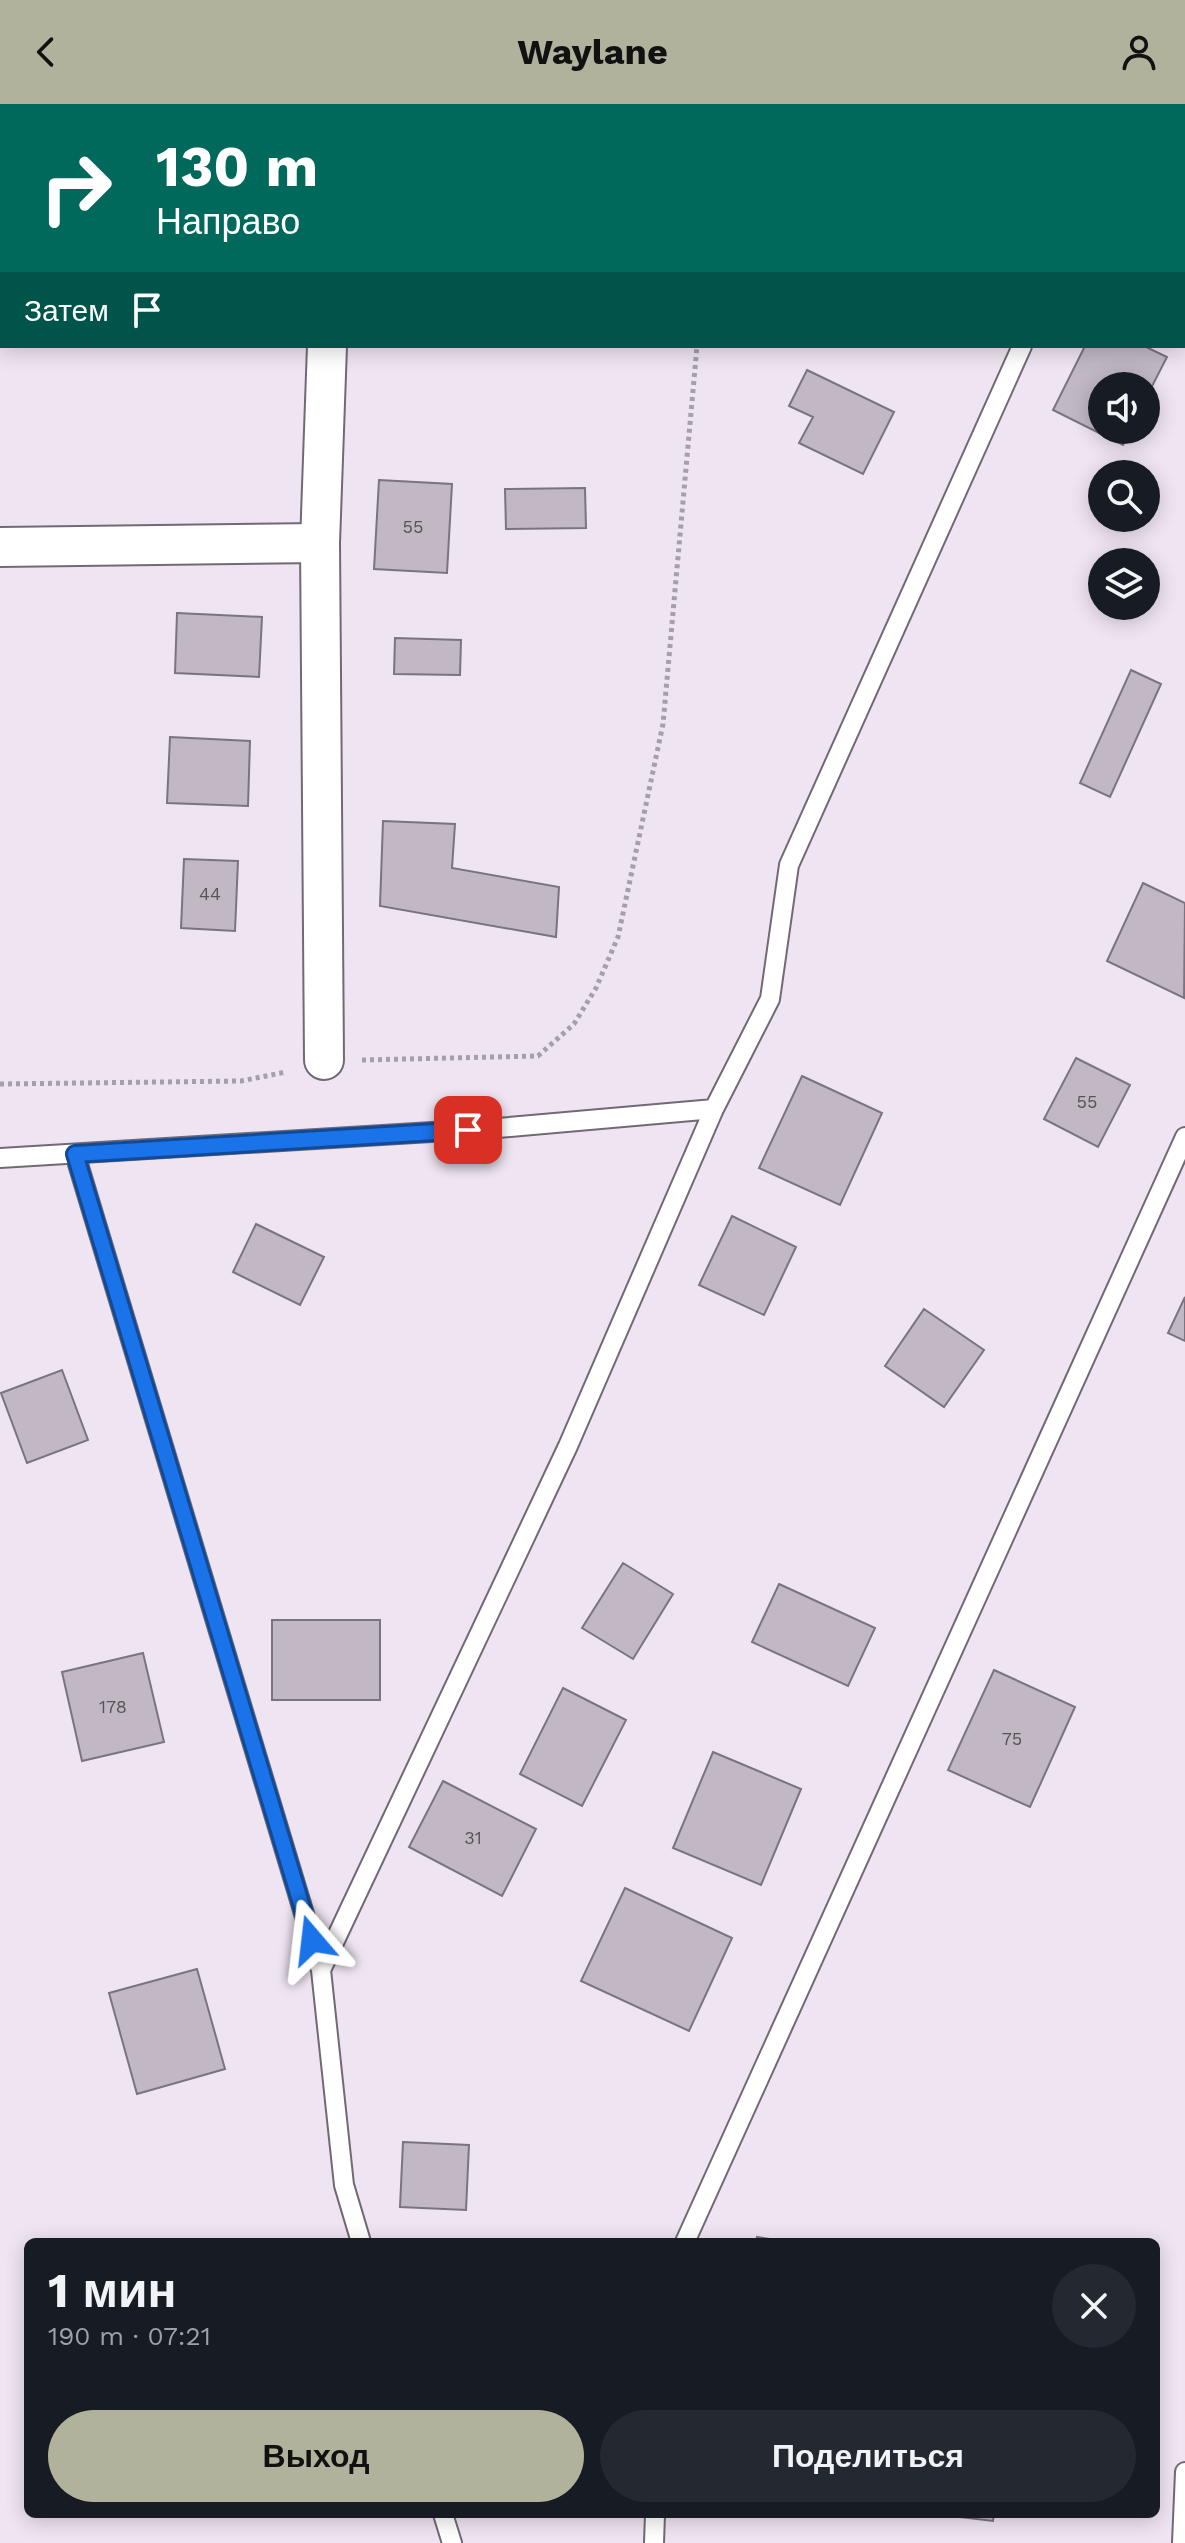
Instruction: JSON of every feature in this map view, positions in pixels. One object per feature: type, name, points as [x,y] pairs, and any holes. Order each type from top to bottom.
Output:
[{"type":"street","points":[[324,1060],[320,543],[327,348]]},
{"type":"street","points":[[0,547],[320,543]]},
{"type":"lane","points":[[321,1970],[568,1446],[714,1109],[770,999],[789,865],[1021,348]]},
{"type":"lane","points":[[0,1158],[498,1128],[714,1109]]},
{"type":"lane","points":[[687,2238],[1185,1137]]},
{"type":"lane","points":[[75,1154],[321,1970],[344,2185],[360,2238]]},
{"type":"lane","points":[[1182,2543],[1185,2472]]},
{"type":"lane","points":[[444,2518],[452,2543]]},
{"type":"lane","points":[[654,2543],[655,2518]]},
{"type":"path","points":[[0,1084],[241,1081],[324,1060],[538,1056],[574,1024],[596,988],[618,937],[663,724],[697,348]]},
{"type":"building","points":[[1084,348],[1148,348],[1167,357],[1159,372],[1088,372],[1088,428],[1053,410]]},
{"type":"building","points":[[807,370],[894,412],[863,474],[799,443],[813,417],[789,406]]},
{"type":"building","points":[[379,480],[452,484],[447,573],[374,569]]},
{"type":"building","points":[[585,488],[586,528],[506,529],[505,489]]},
{"type":"building","points":[[177,613],[262,617],[259,677],[175,673]]},
{"type":"building","points":[[395,638],[461,640],[460,675],[394,674]]},
{"type":"building","points":[[1131,670],[1161,684],[1110,797],[1080,783]]},
{"type":"building","points":[[170,737],[250,741],[248,806],[167,803]]},
{"type":"building","points":[[383,821],[455,824],[452,868],[559,887],[556,937],[380,906]]},
{"type":"building","points":[[184,859],[238,861],[235,931],[181,928]]},
{"type":"building","points":[[1143,883],[1185,903],[1184,998],[1107,961]]},
{"type":"building","points":[[1076,1058],[1130,1085],[1098,1147],[1044,1119]]},
{"type":"building","points":[[802,1076],[882,1113],[840,1205],[759,1168]]},
{"type":"building","points":[[732,1216],[796,1247],[764,1315],[699,1285]]},
{"type":"building","points":[[256,1224],[324,1257],[300,1305],[233,1272]]},
{"type":"building","points":[[1185,1297],[1185,1341],[1168,1333]]},
{"type":"building","points":[[924,1309],[984,1350],[944,1407],[885,1366]]},
{"type":"building","points":[[62,1370],[88,1440],[27,1463],[1,1393]]},
{"type":"building","points":[[623,1563],[673,1594],[633,1659],[582,1628]]},
{"type":"building","points":[[779,1584],[875,1628],[848,1686],[752,1642]]},
{"type":"building","points":[[272,1620],[380,1620],[380,1700],[272,1700]]},
{"type":"building","points":[[143,1653],[164,1742],[82,1761],[62,1672]]},
{"type":"building","points":[[994,1670],[1075,1707],[1030,1807],[948,1770]]},
{"type":"building","points":[[563,1688],[626,1720],[582,1806],[520,1774]]},
{"type":"building","points":[[713,1752],[801,1789],[761,1885],[673,1848]]},
{"type":"building","points":[[443,1781],[536,1829],[502,1896],[409,1847]]},
{"type":"building","points":[[625,1888],[732,1938],[689,2031],[581,1981]]},
{"type":"building","points":[[197,1969],[225,2069],[137,2094],[109,1993]]},
{"type":"building","points":[[403,2142],[469,2145],[466,2210],[400,2207]]},
{"type":"route","points":[[312,1940],[75,1154],[468,1130]]}]
